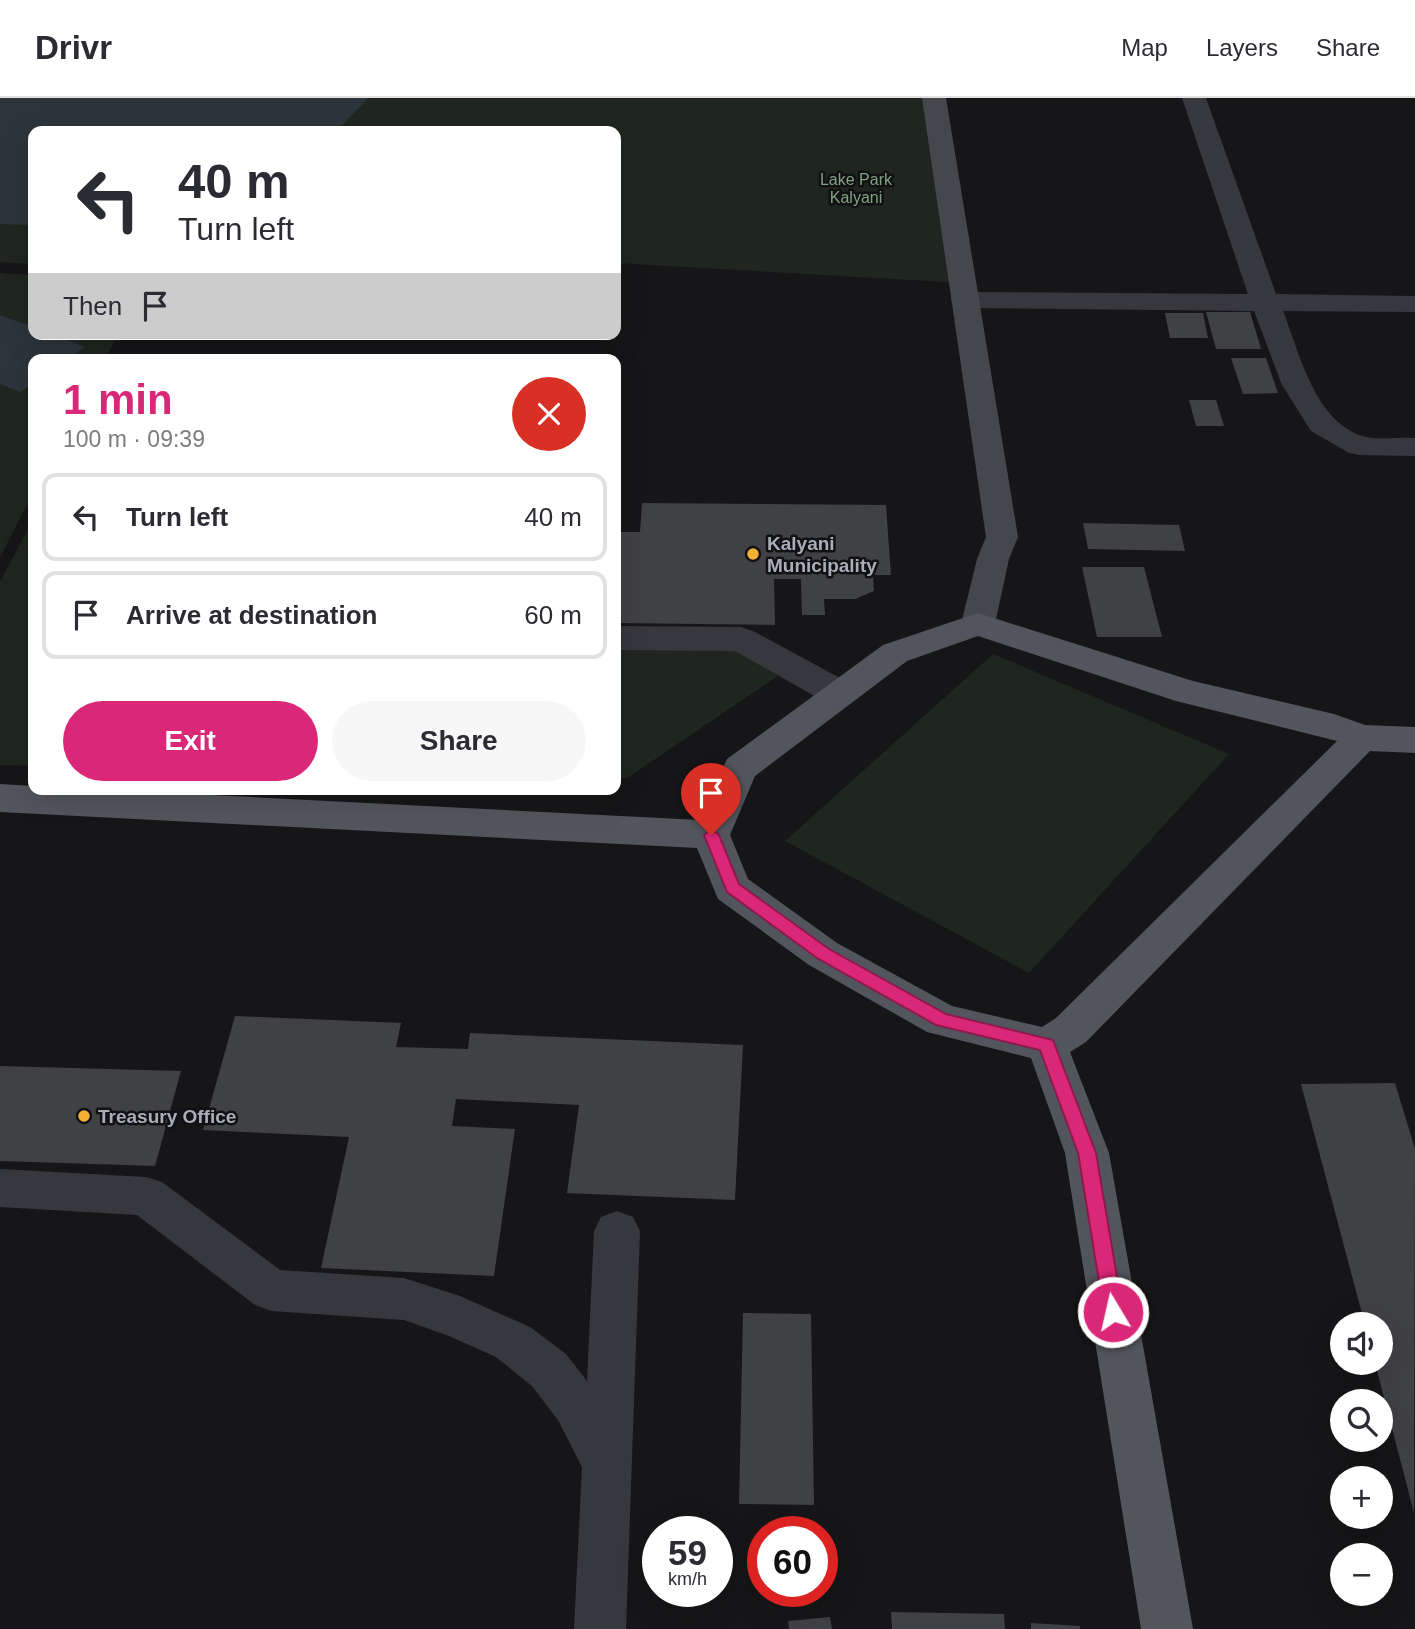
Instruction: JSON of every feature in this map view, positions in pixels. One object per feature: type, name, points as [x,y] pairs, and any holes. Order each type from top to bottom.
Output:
[{"type":"main road","points":[[934,98],[1002,537],[993,559],[978,624]]},
{"type":"main road","points":[[1356,738],[1353,748],[1081,1020],[1047,1045],[942,1020],[823,954],[732,888],[711,835],[740,768],[895,653],[978,624],[1188,692],[1334,727],[1350,732],[1356,738],[1415,740]]},
{"type":"main road","points":[[0,798],[711,835]]},
{"type":"main road","points":[[1047,1045],[1087,1153],[1167,1629]]},
{"type":"street","points":[[1194,98],[1297,385],[1322,425],[1360,446],[1415,447]]},
{"type":"street","points":[[965,300],[1415,304]]},
{"type":"street","points":[[621,638],[741,639],[838,693]]},
{"type":"street","points":[[0,1188],[146,1196],[271,1290],[404,1299],[492,1332],[513,1342],[549,1370],[575,1404],[608,1466]]},
{"type":"street","points":[[600,1629],[617,1231]]},
{"type":"green space","name":"Lake Park Kalyani","points":[[0,98],[934,98],[963,283],[621,263],[621,126],[28,126],[28,264],[0,262]]},
{"type":"green space","points":[[0,273],[28,275],[28,340],[115,340],[108,354],[28,354],[28,504],[0,557]]},
{"type":"green space","points":[[28,529],[28,766],[0,765],[0,582]]},
{"type":"green space","points":[[621,646],[735,648],[778,676],[627,778],[621,778]]},
{"type":"green space","points":[[993,654],[1229,754],[1029,973],[785,841]]},
{"type":"shaded area","points":[[0,98],[368,98],[342,126],[28,126],[28,225],[0,224]]},
{"type":"shaded area","points":[[0,315],[28,325],[28,340],[67,340],[85,347],[75,354],[28,354],[28,386],[20,392],[0,384]]},
{"type":"building","points":[[1206,312],[1250,312],[1261,349],[1216,349]]},
{"type":"building","points":[[1165,313],[1203,313],[1208,338],[1170,338]]},
{"type":"building","points":[[1231,358],[1266,358],[1278,393],[1243,394]]},
{"type":"building","points":[[1189,400],[1216,400],[1224,426],[1196,426]]},
{"type":"building","name":"Kalyani Municipality","points":[[642,503],[886,505],[891,575],[873,575],[874,591],[855,599],[824,599],[825,615],[802,615],[801,579],[774,579],[775,625],[621,623],[621,532],[640,532]]},
{"type":"building","points":[[1083,523],[1179,525],[1185,551],[1088,549]]},
{"type":"building","points":[[1082,567],[1144,567],[1162,637],[1097,637]]},
{"type":"building","points":[[235,1016],[401,1023],[396,1047],[468,1049],[470,1033],[743,1045],[735,1200],[567,1193],[579,1105],[456,1099],[452,1126],[515,1129],[494,1276],[321,1268],[349,1137],[203,1130]]},
{"type":"building","name":"Treasury Office","points":[[0,1066],[181,1071],[155,1166],[0,1161]]},
{"type":"building","points":[[1395,1083],[1415,1149],[1414,1513],[1393,1432],[1393,1389],[1382,1389],[1378,1375],[1393,1375],[1393,1312],[1362,1312],[1301,1084]]},
{"type":"building","points":[[743,1313],[811,1314],[814,1505],[739,1504]]},
{"type":"building","points":[[891,1612],[1004,1614],[1005,1629],[892,1629]]},
{"type":"building","points":[[830,1617],[832,1629],[789,1629],[788,1621]]},
{"type":"building","points":[[1031,1623],[1080,1626],[1080,1629],[1031,1629]]},
{"type":"place","name":"Kalyani Municipality","points":[[753,554]]},
{"type":"place","name":"Treasury Office","points":[[84,1116]]},
{"type":"route","points":[[711,835],[732,888],[823,954],[942,1020],[1047,1045],[1087,1153],[1113,1312]]}]
